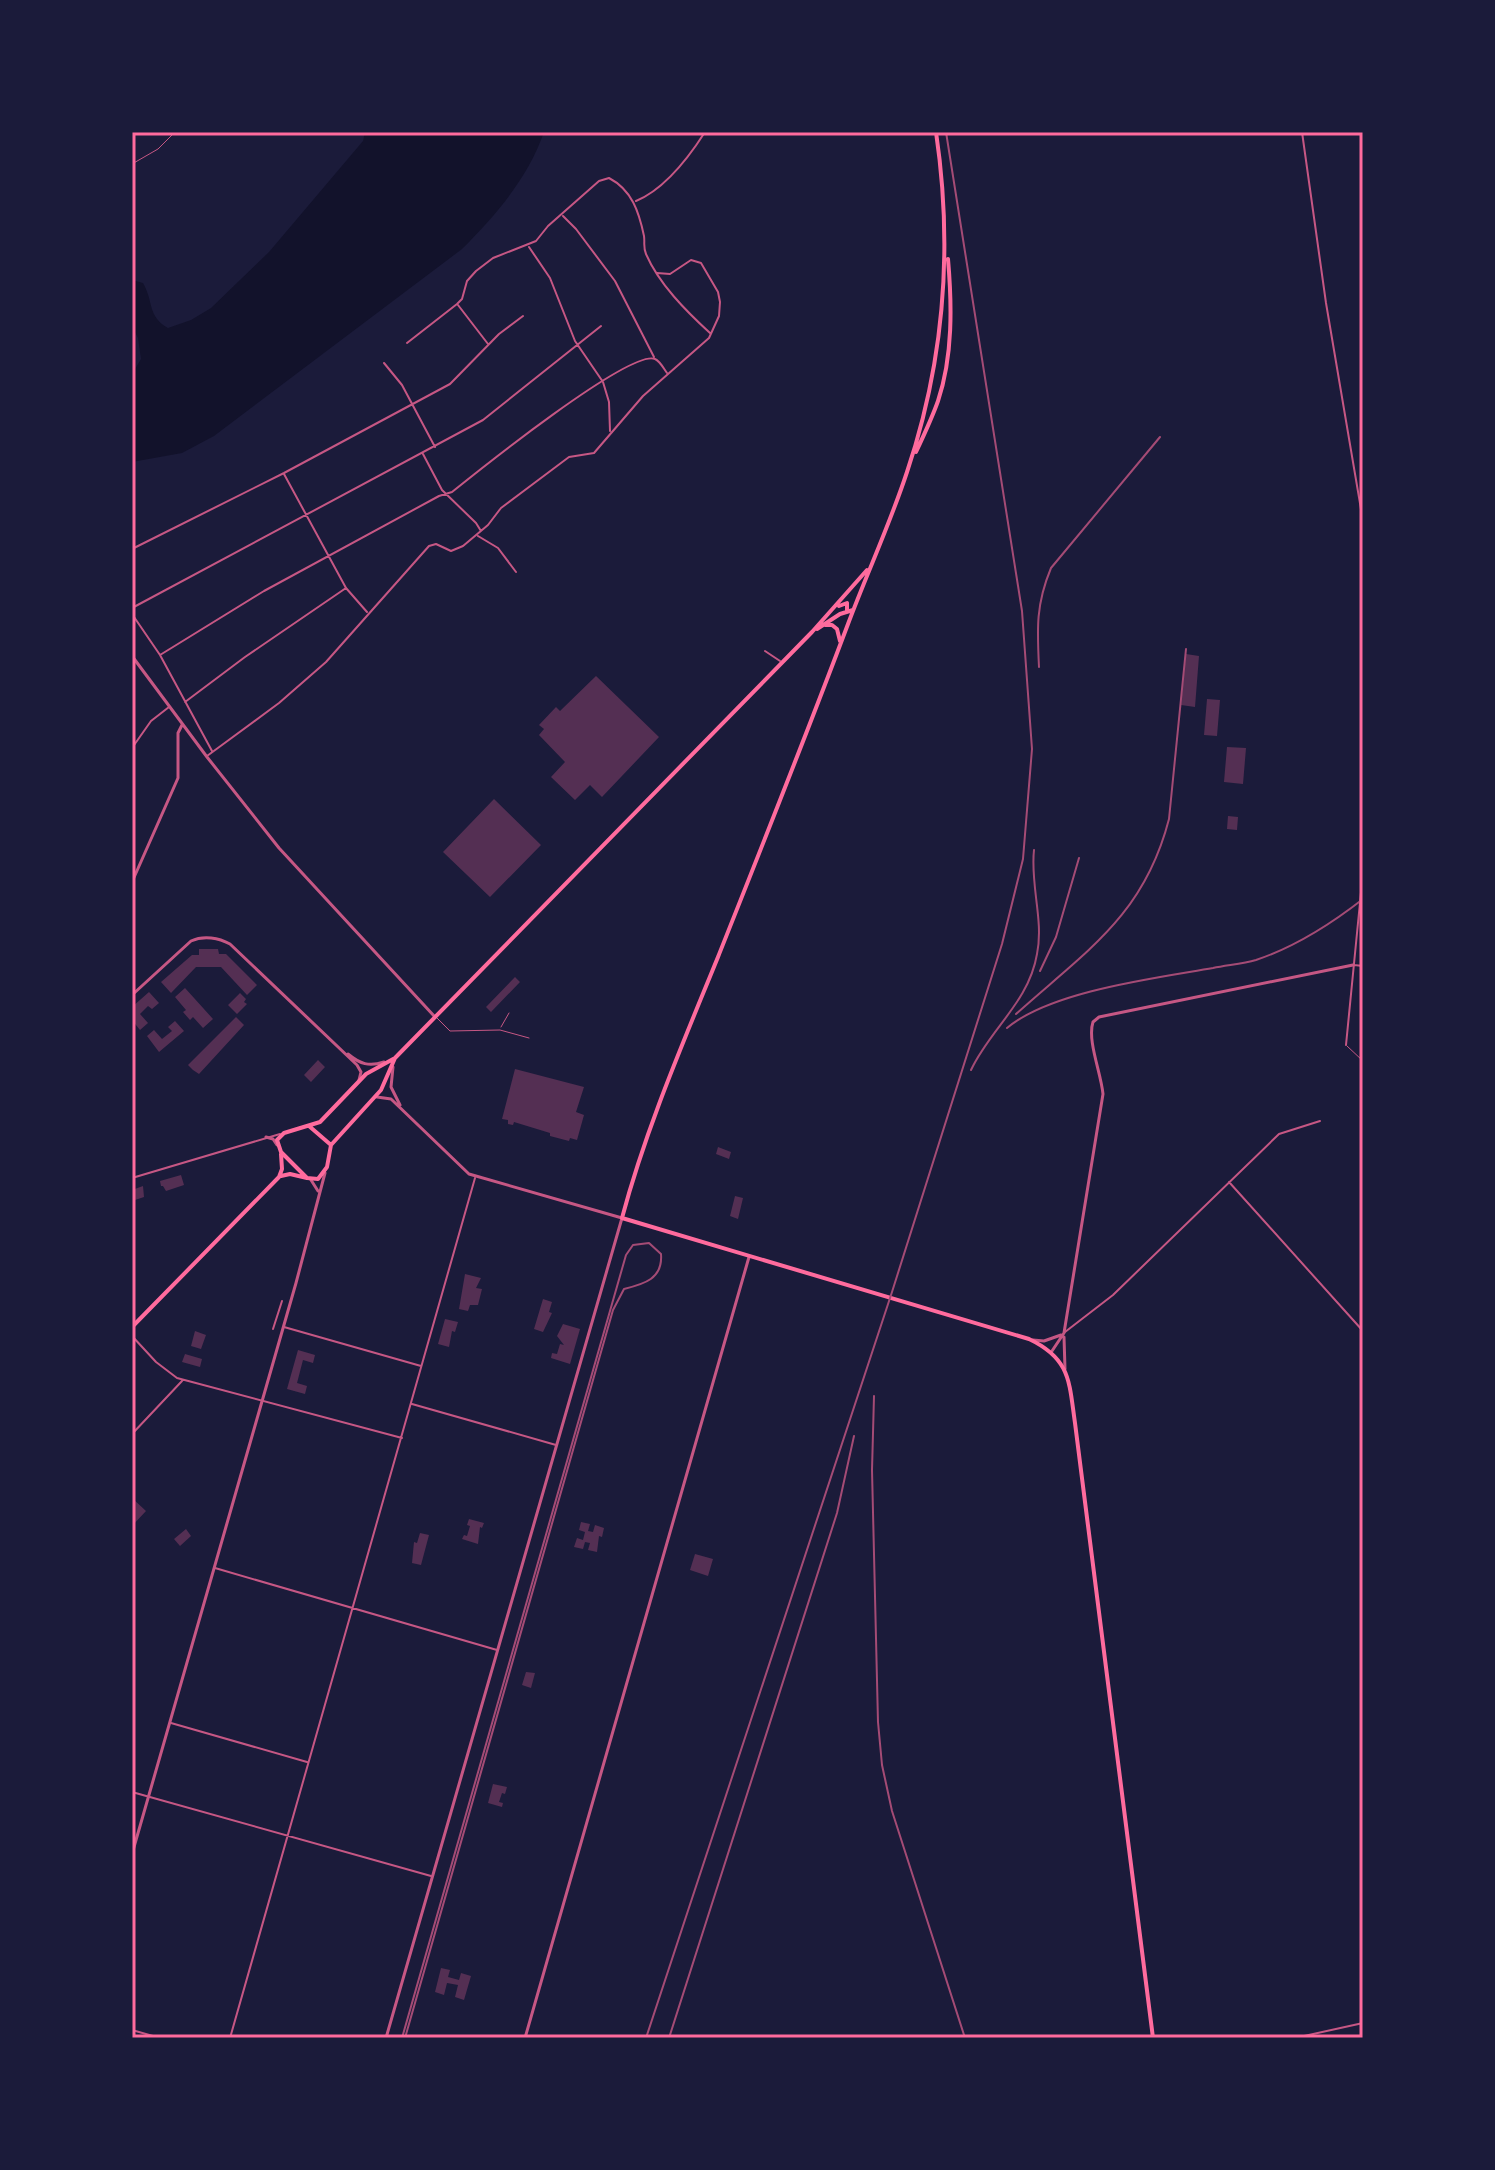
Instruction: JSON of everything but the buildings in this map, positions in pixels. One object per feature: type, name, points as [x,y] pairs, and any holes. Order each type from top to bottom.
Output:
[{"type":"main road","points":[[936,132],[950,311],[947,360],[937,403],[850,611],[840,644],[670,1076],[622,1218],[1029,1339],[1052,1351],[1066,1374],[1153,2038]]},
{"type":"main road","points":[[909,467],[934,371],[946,240]]},
{"type":"main road","points":[[936,358],[941,364],[947,360]]},
{"type":"main road","points":[[934,371],[939,368],[945,374]]},
{"type":"main road","points":[[279,1177],[290,1174],[307,1178],[325,1173],[331,1145],[374,1098],[395,1058],[783,663],[873,561]]},
{"type":"main road","points":[[833,609],[847,603],[850,611]]},
{"type":"main road","points":[[812,632],[850,611]]},
{"type":"main road","points":[[822,626],[832,625],[837,629],[840,644]]},
{"type":"main road","points":[[307,1178],[281,1152],[277,1140],[284,1133],[320,1122],[366,1074],[395,1058]]},
{"type":"main road","points":[[309,1126],[331,1145]]},
{"type":"main road","points":[[132,1327],[279,1177],[283,1164],[281,1152]]},
{"type":"street","points":[[634,202],[645,197],[667,178],[705,132]]},
{"type":"street","points":[[1302,132],[1326,303],[1363,521]]},
{"type":"street","points":[[407,343],[462,299],[467,281],[476,271],[493,258],[529,246],[606,178],[620,184],[634,202],[645,240],[644,249],[657,273],[675,297],[711,333]]},
{"type":"street","points":[[562,216],[576,229],[615,281],[654,359],[668,375]]},
{"type":"street","points":[[529,246],[550,278],[577,344],[602,379],[609,402],[608,426],[611,432]]},
{"type":"street","points":[[207,757],[291,694],[326,662],[429,546],[436,544],[453,551],[477,535],[501,508],[539,478],[573,455],[594,453],[643,396],[688,355],[704,345],[719,316],[720,296],[701,263],[691,260],[670,274],[657,273]]},
{"type":"street","points":[[457,304],[489,346]]},
{"type":"street","points":[[132,549],[284,473],[456,380],[499,334],[523,316]]},
{"type":"street","points":[[132,608],[483,420],[601,326]]},
{"type":"street","points":[[160,655],[264,591],[447,494],[602,379],[631,365],[654,359]]},
{"type":"street","points":[[384,363],[392,370],[435,447]]},
{"type":"street","points":[[422,453],[442,490],[481,531]]},
{"type":"street","points":[[284,473],[346,588],[368,613]]},
{"type":"street","points":[[477,535],[498,548],[516,572]]},
{"type":"street","points":[[185,702],[346,588]]},
{"type":"street","points":[[132,614],[160,655],[212,752]]},
{"type":"street","points":[[765,651],[783,663]]},
{"type":"street","points":[[132,656],[182,725],[299,871],[435,1017]]},
{"type":"street","points":[[132,748],[151,721],[170,706]]},
{"type":"street","points":[[132,882],[178,778],[178,733],[182,725]]},
{"type":"street","points":[[1346,1045],[1363,872]]},
{"type":"street","points":[[1358,923],[1363,921]]},
{"type":"street","points":[[132,995],[191,941],[210,938],[230,944],[357,1065],[361,1076],[358,1083]]},
{"type":"street","points":[[1066,1374],[1064,1333],[1103,1094],[1091,1036],[1093,1022],[1104,1016],[1353,965],[1363,966]]},
{"type":"street","points":[[342,1051],[365,1064],[395,1058]]},
{"type":"street","points":[[395,1058],[392,1091],[407,1115]]},
{"type":"street","points":[[374,1098],[381,1096],[391,1099],[463,1171],[622,1218],[386,2038]]},
{"type":"street","points":[[1029,1339],[1044,1341],[1064,1333],[1113,1295],[1279,1134],[1320,1121]]},
{"type":"street","points":[[132,1178],[284,1133]]},
{"type":"street","points":[[266,1137],[273,1139],[277,1145]]},
{"type":"street","points":[[132,1854],[325,1173]]},
{"type":"street","points":[[230,2038],[476,1176]]},
{"type":"street","points":[[307,1178],[319,1195]]},
{"type":"street","points":[[1229,1181],[1363,1331]]},
{"type":"street","points":[[525,2038],[749,1257]]},
{"type":"street","points":[[273,1329],[282,1301]]},
{"type":"street","points":[[283,1327],[422,1366]]},
{"type":"street","points":[[1052,1351],[1064,1333]]},
{"type":"street","points":[[132,1336],[156,1362],[183,1379],[402,1438]]},
{"type":"street","points":[[132,1434],[183,1379]]},
{"type":"street","points":[[411,1404],[557,1446]]},
{"type":"street","points":[[214,1568],[498,1650]]},
{"type":"street","points":[[170,1723],[309,1762]]},
{"type":"street","points":[[132,1792],[433,1877]]},
{"type":"street","points":[[1295,2038],[1363,2023]]},
{"type":"street","points":[[132,2030],[160,2038]]},
{"type":"lane","points":[[132,164],[158,149],[175,132]]},
{"type":"lane","points":[[500,1030],[509,1013]]},
{"type":"lane","points":[[435,1017],[450,1031],[500,1030],[529,1038]]},
{"type":"lane","points":[[1346,1045],[1363,1060]]},
{"type":"shaded area","points":[[365,132],[544,132],[529,165],[510,195],[462,249],[214,436],[182,453],[132,462],[132,374],[141,359],[138,338],[132,326],[132,280],[143,283],[157,319],[168,328],[191,320],[211,308],[269,252],[363,141]]},
{"type":"tram line","points":[[402,2038],[626,1255],[633,1245],[649,1243],[661,1254],[659,1269],[651,1279],[624,1289],[613,1310],[405,2038]]},
{"type":"railway","points":[[646,2038],[892,1292],[1002,944],[1023,859],[1032,749],[1022,611],[946,132]]},
{"type":"railway","points":[[1039,667],[1039,616],[1051,568],[1160,437]]},
{"type":"railway","points":[[1016,1014],[1109,929],[1128,907],[1158,853],[1169,819],[1186,649]]},
{"type":"railway","points":[[971,1070],[1018,1001],[1033,971],[1039,941],[1034,850]]},
{"type":"railway","points":[[1040,971],[1056,937],[1079,858]]},
{"type":"railway","points":[[1007,1028],[1026,1015],[1076,995],[1256,960],[1312,934],[1363,899]]},
{"type":"railway","points":[[874,1396],[872,1470],[878,1722],[882,1765],[892,1811],[965,2038]]},
{"type":"railway","points":[[669,2038],[837,1513],[854,1436]]}]
